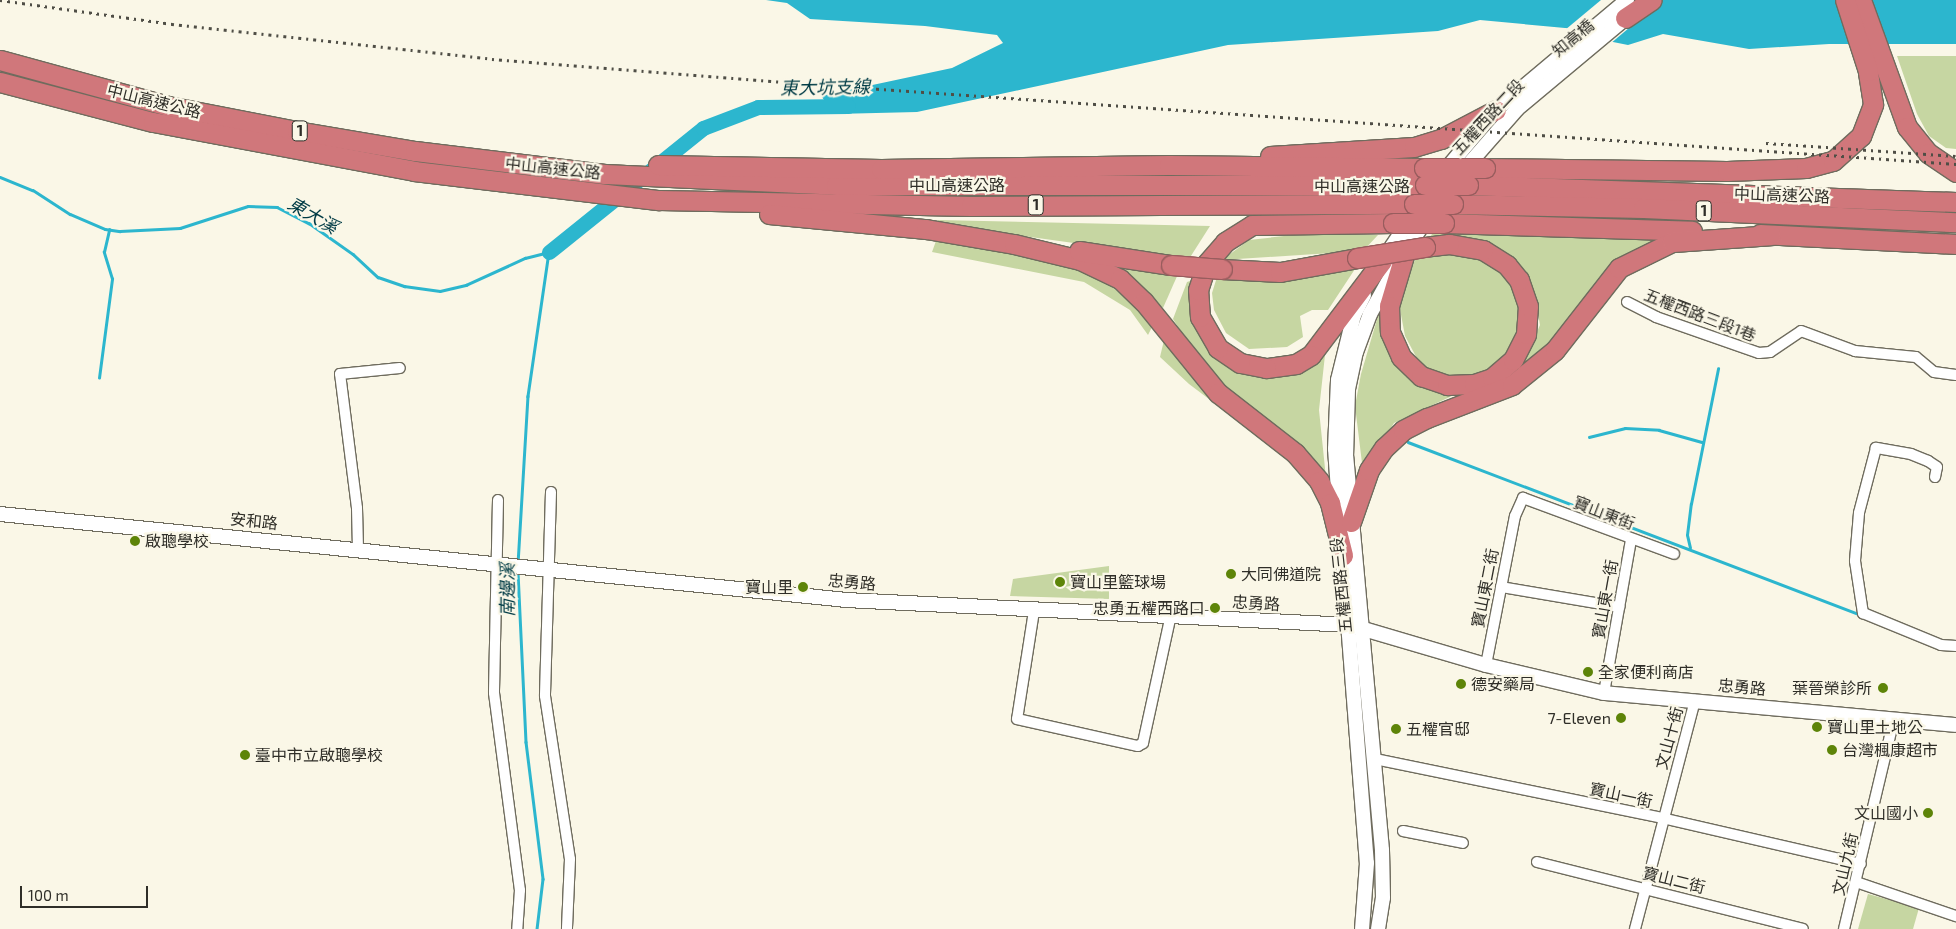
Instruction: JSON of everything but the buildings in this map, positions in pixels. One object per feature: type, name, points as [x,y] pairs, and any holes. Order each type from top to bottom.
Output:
[{"type":"highway","points":[[1626,9],[1652,0]]},
{"type":"highway","points":[[1845,0],[1913,136],[1932,156],[1956,172]]},
{"type":"highway","points":[[1169,165],[1424,176],[1485,168],[1727,171],[1825,164],[1849,150],[1869,121],[1872,87],[1871,54],[1861,0]]},
{"type":"highway","name":"中山高速公路","points":[[0,60],[168,106],[405,150],[528,165],[698,173],[836,185],[1424,176],[1468,185],[1956,202]]},
{"type":"highway","name":"中山高速公路","points":[[0,82],[153,122],[414,171],[578,192],[667,200],[971,206],[1453,204],[1643,208],[1956,222]]},
{"type":"highway","points":[[698,173],[1169,165],[1414,147],[1441,139],[1496,110]]},
{"type":"highway","points":[[667,200],[754,213],[926,228],[1014,244],[1171,265],[1222,269],[1280,272],[1357,258],[1425,247],[1450,244],[1483,250],[1500,259],[1519,280],[1528,306],[1526,334],[1513,360],[1492,378],[1474,384],[1447,385],[1421,376],[1401,357],[1390,332],[1389,306],[1406,249]]},
{"type":"highway","points":[[1382,261],[1311,355],[1296,364],[1266,368],[1240,363],[1218,348],[1200,317],[1198,290],[1207,263],[1225,242],[1252,225],[1444,223],[1956,244]]},
{"type":"highway","points":[[1351,522],[1369,470],[1384,448],[1404,430],[1427,418],[1512,385],[1555,350],[1619,268],[1672,242],[1771,235]]},
{"type":"highway","points":[[1014,244],[1080,260],[1133,290],[1218,393],[1295,453],[1319,481],[1330,503],[1343,555]]},
{"type":"main road","name":"知高橋","points":[[1542,79],[1626,9],[1647,0]]},
{"type":"main road","name":"五權西路二段","points":[[1382,261],[1451,161],[1496,110],[1542,79]]},
{"type":"main road","name":"五權西路二段","points":[[1406,249],[1478,150],[1542,79]]},
{"type":"main road","name":"五權西路三段","points":[[1362,929],[1367,863],[1351,522],[1346,457],[1348,389],[1356,352],[1370,314],[1406,249]]},
{"type":"main road","name":"五權西路三段","points":[[1378,929],[1383,889],[1376,760],[1343,555],[1335,449],[1338,380],[1354,315],[1382,261]]},
{"type":"main road","name":"安和路","points":[[0,514],[358,549],[500,565]]},
{"type":"main road","name":"忠勇路","points":[[500,565],[846,600],[1356,627],[1486,665],[1604,693],[1956,725]]},
{"type":"street","name":"五權西路三段1巷","points":[[1627,302],[1656,317],[1759,354],[1770,352],[1801,331],[1855,351],[1916,357],[1934,372],[1956,375]]},
{"type":"street","points":[[358,549],[358,508],[340,374],[400,368]]},
{"type":"street","points":[[1935,477],[1937,468],[1928,461],[1911,454],[1876,448],[1861,505],[1855,561],[1862,613],[1941,645],[1956,646]]},
{"type":"street","points":[[551,492],[546,569],[545,696],[570,859],[567,929]]},
{"type":"street","name":"寶山東二街","points":[[1486,665],[1515,516],[1523,498]]},
{"type":"street","name":"寶山東街","points":[[1523,498],[1631,540],[1674,554]]},
{"type":"street","points":[[498,500],[500,565],[494,693],[520,890],[517,929]]},
{"type":"street","name":"寶山東一街","points":[[1604,693],[1631,540]]},
{"type":"street","points":[[1500,587],[1619,607]]},
{"type":"street","points":[[1034,611],[1017,719],[1138,746],[1143,743],[1170,616]]},
{"type":"street","name":"文山十街","points":[[1636,929],[1662,818],[1695,700]]},
{"type":"street","name":"文山九街","points":[[1844,929],[1894,719]]},
{"type":"street","name":"寶山一街","points":[[1376,760],[1662,818],[1861,864]]},
{"type":"street","points":[[1404,832],[1463,844]]},
{"type":"street","name":"寶山二街","points":[[1537,862],[1803,929]]},
{"type":"street","points":[[1856,882],[1956,916]]},
{"type":"green space","points":[[1897,56],[1956,56],[1956,149],[1946,148],[1929,136],[1917,114]]},
{"type":"green space","points":[[938,220],[1210,226],[1189,259],[938,224]]},
{"type":"green space","points":[[1432,234],[1674,236],[1628,253],[1607,269],[1567,328],[1525,367],[1509,376],[1525,360],[1540,325],[1534,291],[1522,268],[1503,251],[1483,242],[1430,237]]},
{"type":"green space","points":[[1293,235],[1378,235],[1363,251],[1222,260],[1249,240]]},
{"type":"green space","points":[[936,241],[1088,268],[1155,321],[1148,335],[1130,310],[1084,282],[932,252]]},
{"type":"green space","points":[[1466,252],[1488,258],[1507,274],[1519,299],[1524,325],[1514,355],[1486,372],[1465,377],[1445,376],[1420,364],[1405,336],[1399,304],[1416,257]]},
{"type":"green space","points":[[1129,267],[1178,274],[1163,308],[1124,273]]},
{"type":"green space","points":[[1355,269],[1328,310],[1312,310],[1300,316],[1303,337],[1287,347],[1249,349],[1226,333],[1214,310],[1212,293],[1217,277],[1284,279]]},
{"type":"green space","points":[[1193,280],[1235,368],[1297,369],[1325,355],[1319,410],[1326,478],[1244,407],[1201,363],[1173,319],[1187,282]]},
{"type":"green space","points":[[1380,309],[1419,381],[1454,395],[1394,423],[1368,464],[1362,463],[1355,406],[1361,374]]},
{"type":"green space","points":[[1165,336],[1274,448],[1189,384],[1160,357]]},
{"type":"green space","name":"寶山里籃球場","points":[[1109,566],[1109,599],[1010,596],[1013,579]]},
{"type":"green space","points":[[1868,894],[1919,908],[1913,929],[1858,929]]},
{"type":"water","points":[[766,0],[1956,0],[1956,44],[1829,44],[1749,49],[1663,34],[1628,45],[1593,38],[1576,29],[1480,20],[1438,31],[1228,45],[917,112],[835,114],[821,96],[952,68],[1003,43],[997,35],[925,26],[810,19],[787,3]]},
{"type":"pier","points":[[1601,0],[1662,0],[1610,44],[1565,30]]},
{"type":"waterway","name":"東大坑支線","points":[[549,252],[703,128],[758,107],[848,106]]},
{"type":"waterway","name":"東大溪","points":[[0,177],[33,190],[70,214],[105,229],[120,231],[180,228],[248,206],[277,207],[309,223],[353,254],[378,277],[404,286],[440,291],[466,285],[525,258],[549,252],[528,396],[518,562]]},
{"type":"waterway","points":[[99,378],[112,279],[104,252],[109,230]]},
{"type":"waterway","points":[[1690,548],[1687,535],[1691,504],[1718,369]]},
{"type":"waterway","points":[[1589,437],[1625,428],[1659,430],[1702,442]]},
{"type":"waterway","points":[[1408,442],[1861,615]]},
{"type":"waterway","name":"南邊溪","points":[[518,572],[526,742],[543,879],[537,929]]},
{"type":"railway","points":[[0,0],[172,24],[492,59],[809,84],[1956,164]]},
{"type":"railway","points":[[1766,143],[1956,156]]},
{"type":"place","name":"啟聰學校","points":[[135,541]]},
{"type":"place","name":"大同佛道院","points":[[1231,574]]},
{"type":"place","name":"寶山里籃球場","points":[[1060,582]]},
{"type":"place","name":"寶山里","points":[[803,587]]},
{"type":"place","name":"忠勇五權西路口","points":[[1215,608]]},
{"type":"place","name":"全家便利商店","points":[[1588,672]]},
{"type":"place","name":"德安藥局","points":[[1461,684]]},
{"type":"place","name":"葉晉榮診所","points":[[1883,688]]},
{"type":"place","name":"7-Eleven","points":[[1621,718]]},
{"type":"place","name":"寶山里土地公","points":[[1817,727]]},
{"type":"place","name":"五權官邸","points":[[1396,729]]},
{"type":"place","name":"台灣楓康超市","points":[[1832,750]]},
{"type":"place","name":"臺中市立啟聰學校","points":[[245,755]]},
{"type":"place","name":"文山國小","points":[[1928,813]]}]
